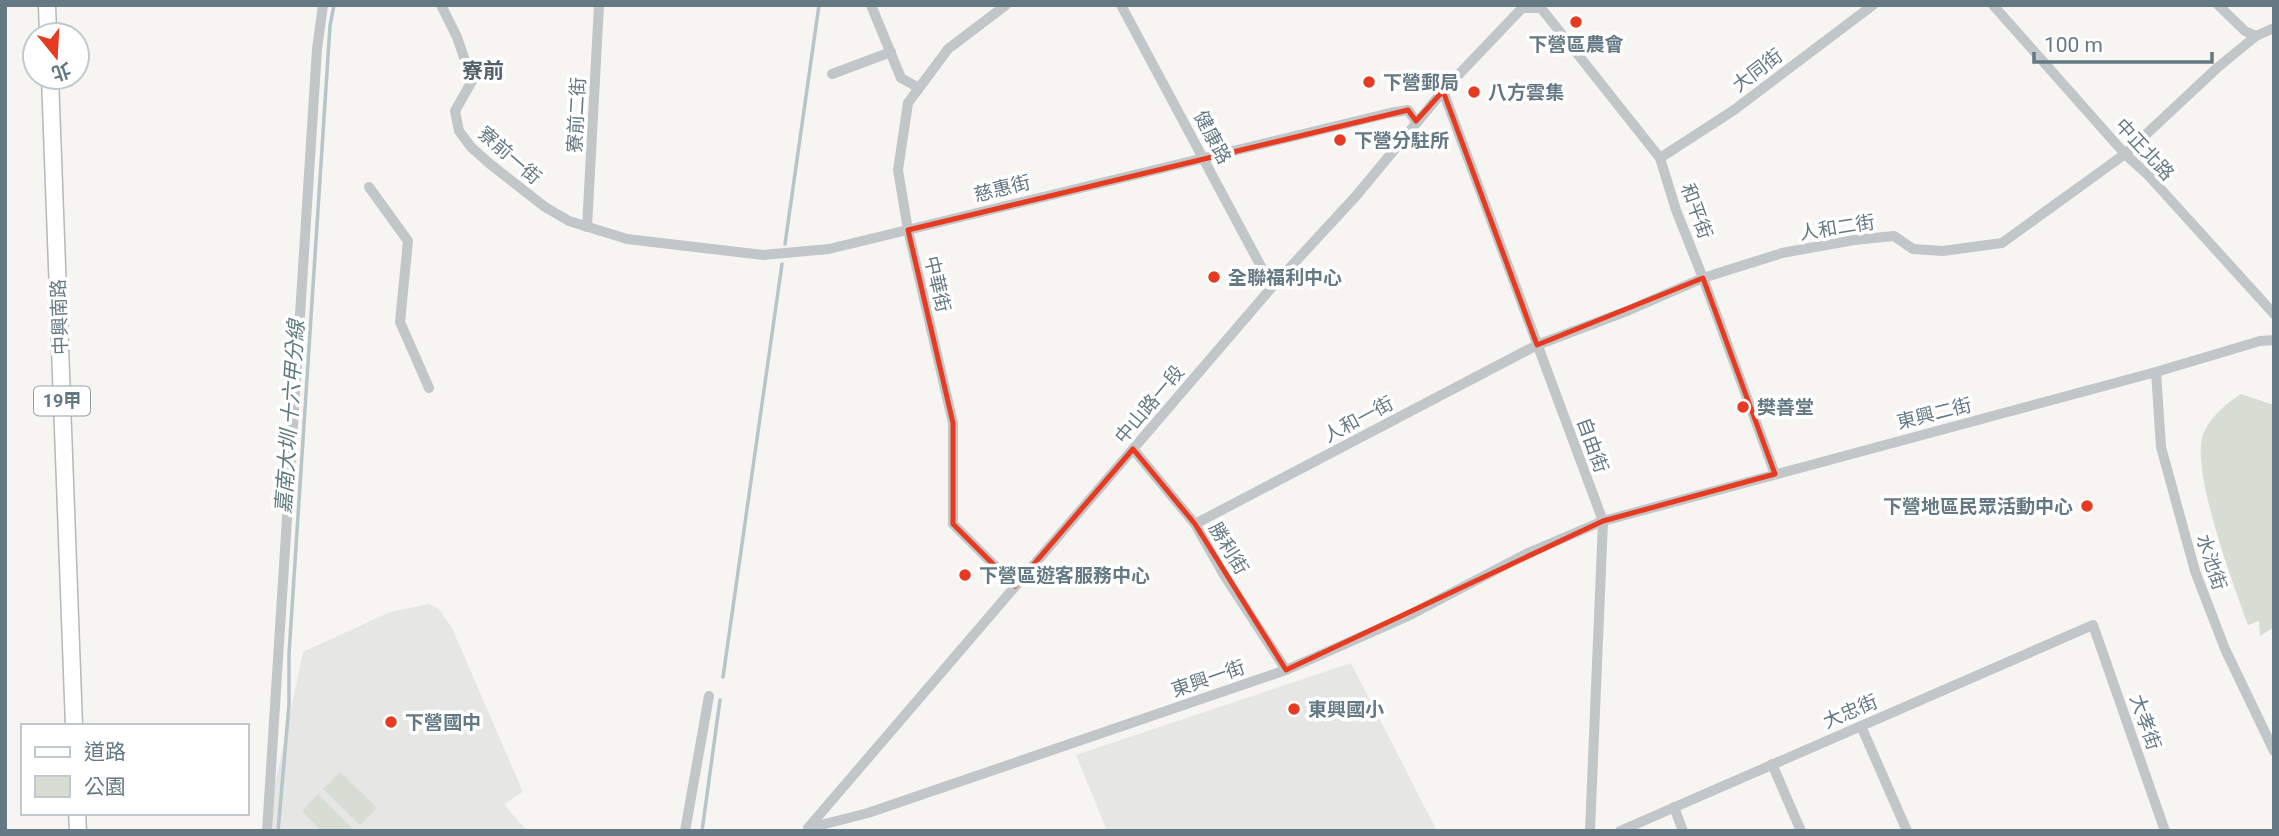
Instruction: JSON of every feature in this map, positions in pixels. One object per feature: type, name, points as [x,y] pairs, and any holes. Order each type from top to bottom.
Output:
[{"type":"main road","name":"中興南路","points":[[51,91],[74,724]]},
{"type":"street","points":[[267,831],[317,50],[323,5]]},
{"type":"street","name":"寮前一街","points":[[441,5],[457,37],[472,80],[455,111],[459,131],[471,147],[490,164],[545,207],[569,221],[587,227]]},
{"type":"street","name":"寮前二街","points":[[587,227],[599,5]]},
{"type":"street","points":[[871,5],[901,78],[919,89]]},
{"type":"street","name":"中華街","points":[[1006,5],[948,49],[908,103],[898,170],[908,230],[953,422],[953,524],[1015,586]]},
{"type":"street","name":"健康路","points":[[1121,5],[1272,287]]},
{"type":"street","name":"大同街","points":[[1660,159],[1734,110],[1873,5]]},
{"type":"street","name":"中正北路","points":[[1993,5],[2125,154],[2148,175],[2274,314]]},
{"type":"street","points":[[2218,5],[2245,31],[2256,36]]},
{"type":"street","name":"和平街","points":[[1522,6],[1541,8],[1660,159],[1676,209],[1775,474]]},
{"type":"street","name":"中山路一段","points":[[807,829],[1272,287],[1356,196],[1416,121],[1522,6]]},
{"type":"street","name":"人和二街","points":[[1537,345],[1627,311],[1703,278],[1783,253],[1854,240],[1894,236],[1913,249],[1943,251],[2002,243],[2125,154],[2217,68],[2256,36],[2274,28]]},
{"type":"street","points":[[832,74],[891,52]]},
{"type":"street","name":"自由街","points":[[1443,91],[1603,521],[1590,831]]},
{"type":"street","name":"慈惠街","points":[[587,227],[627,239],[776,255],[829,248],[908,230],[1408,110],[1416,121]]},
{"type":"street","points":[[369,187],[408,241],[400,322],[429,388]]},
{"type":"street","name":"東興二街","points":[[1603,521],[2156,372],[2260,341],[2274,340]]},
{"type":"street","name":"人和一街","points":[[1195,524],[1537,345]]},
{"type":"street","name":"水池街","points":[[2156,372],[2161,447],[2194,571],[2225,649],[2274,751]]},
{"type":"street","name":"勝利街","points":[[1133,449],[1195,524],[1224,575],[1286,670]]},
{"type":"street","name":"東興一街","points":[[807,829],[868,813],[1286,670],[1406,617],[1528,553],[1603,521]]},
{"type":"street","name":"大忠街","points":[[1620,831],[2093,625]]},
{"type":"street","name":"大孝街","points":[[2093,625],[2165,831]]},
{"type":"street","points":[[685,831],[709,696]]},
{"type":"street","points":[[1861,726],[1908,831]]},
{"type":"street","points":[[1772,764],[1801,831]]},
{"type":"street","points":[[1674,807],[1683,831]]},
{"type":"highlighted area","points":[[1443,91],[1537,345],[1703,278],[1775,474],[1603,521],[1286,670],[1195,524],[1133,449],[1015,586],[953,524],[953,423],[908,230],[1408,110],[1416,121]]},
{"type":"shaded area","name":"下營國中","points":[[429,604],[439,609],[452,628],[523,792],[504,804],[527,831],[265,831],[303,652],[390,612]]},
{"type":"shaded area","name":"東興國小","points":[[1351,663],[1437,831],[1107,831],[1076,755]]},
{"type":"green space","points":[[2241,394],[2274,405],[2274,627],[2260,636],[2259,621],[2248,625],[2233,584],[2207,498],[2202,471],[2201,449],[2204,432],[2220,410]]},
{"type":"green space","points":[[340,772],[377,808],[360,825],[323,789]]},
{"type":"green space","points":[[318,794],[355,831],[322,831],[302,811]]},
{"type":"waterway","name":"嘉南大圳 十六甲分線","points":[[278,831],[289,705],[289,654],[330,26],[334,5]]},
{"type":"waterway","points":[[785,244],[819,5]]},
{"type":"waterway","points":[[723,677],[782,264]]},
{"type":"waterway","points":[[702,831],[720,700]]},
{"type":"place","name":"下營區農會","points":[[1576,22]]},
{"type":"place","name":"下營郵局","points":[[1369,82]]},
{"type":"place","name":"八方雲集","points":[[1474,92]]},
{"type":"place","name":"下營分駐所","points":[[1340,140]]},
{"type":"place","name":"全聯福利中心","points":[[1214,277]]},
{"type":"place","name":"樊善堂","points":[[1743,407]]},
{"type":"place","name":"下營地區民眾活動中心","points":[[2087,506]]},
{"type":"place","name":"下營區遊客服務中心","points":[[965,575]]},
{"type":"place","name":"東興國小","points":[[1294,709]]},
{"type":"place","name":"下營國中","points":[[391,722]]},
{"type":"district","name":"寮前","points":[[483,71]]}]
